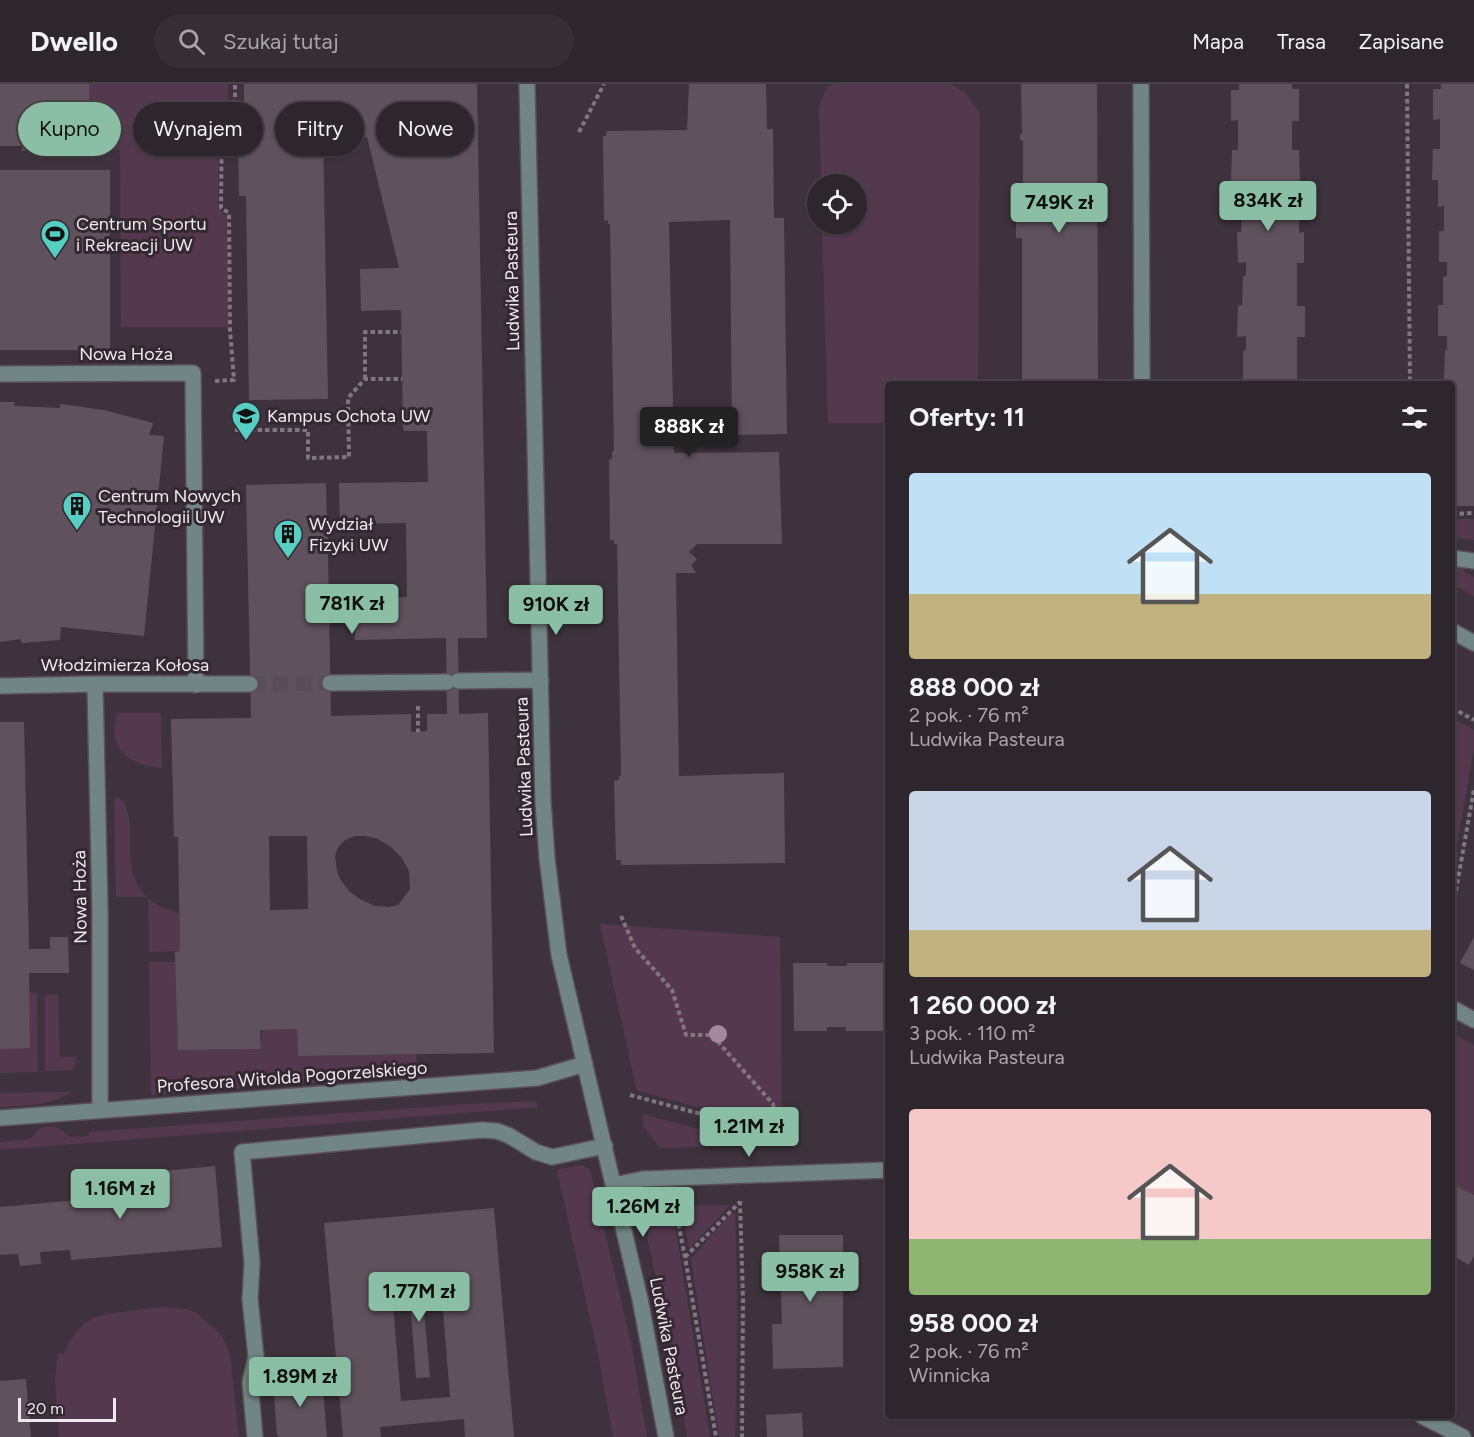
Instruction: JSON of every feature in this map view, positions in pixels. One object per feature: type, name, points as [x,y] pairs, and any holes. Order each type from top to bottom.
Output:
[{"type":"street","name":"Ludwika Pasteura","points":[[528,84],[543,801],[553,916],[559,955],[648,1337],[666,1437]]},
{"type":"street","points":[[1141,84],[1142,381]]},
{"type":"street","name":"Nowa Hoża","points":[[0,374],[193,373],[196,685]]},
{"type":"street","points":[[1455,558],[1474,561]]},
{"type":"street","points":[[1455,633],[1474,643]]},
{"type":"street","points":[[330,683],[541,680]]},
{"type":"street","name":"Nowa Hoża","points":[[95,684],[100,911],[100,1110]]},
{"type":"street","name":"Włodzimierza Kołosa","points":[[0,686],[250,684]]},
{"type":"street","points":[[1455,1010],[1474,1020]]},
{"type":"street","name":"Profesora Witolda Pogorzelskiego","points":[[0,1118],[537,1078],[585,1064]]},
{"type":"street","points":[[255,1437],[250,1382],[256,1357],[250,1299],[252,1263],[242,1152],[482,1130],[508,1135],[536,1152],[552,1157],[605,1146]]},
{"type":"street","points":[[614,1185],[643,1179],[885,1170]]},
{"type":"street","points":[[1428,1419],[1463,1437]]},
{"type":"path","points":[[194,381],[234,380],[229,213],[221,208],[221,197],[222,107],[236,101],[235,84]]},
{"type":"path","points":[[579,132],[604,84]]},
{"type":"path","points":[[1407,84],[1410,381]]},
{"type":"path","points":[[235,430],[308,430],[308,458],[349,457],[348,398],[365,379],[365,332],[401,332]]},
{"type":"path","points":[[365,379],[402,379]]},
{"type":"path","points":[[1455,514],[1474,513]]},
{"type":"path","points":[[418,705],[418,732]]},
{"type":"path","points":[[1455,710],[1474,720]]},
{"type":"path","points":[[1455,896],[1474,789]]},
{"type":"path","points":[[621,916],[634,948],[672,990],[687,1035],[712,1035],[772,1104],[777,1125]]},
{"type":"path","points":[[630,1095],[746,1126]]},
{"type":"path","points":[[670,1199],[675,1202],[686,1257],[716,1437]]},
{"type":"path","points":[[686,1257],[740,1201],[743,1299],[742,1437]]},
{"type":"shaded area","points":[[89,84],[228,84],[228,99],[223,102],[133,102],[133,156],[219,156],[218,209],[227,217],[228,327],[121,327],[121,102],[89,102]]},
{"type":"shaded area","points":[[835,84],[951,84],[966,93],[980,114],[978,381],[885,381],[885,423],[828,423],[822,234],[867,234],[867,174],[821,174],[819,107],[827,87]]},
{"type":"shaded area","points":[[1455,519],[1474,519],[1474,540],[1455,537]]},
{"type":"shaded area","points":[[1455,568],[1462,568],[1474,577],[1474,596],[1455,586]]},
{"type":"shaded area","points":[[117,713],[161,713],[162,768],[140,763],[123,753],[115,736],[114,725]]},
{"type":"shaded area","points":[[1455,720],[1474,730],[1474,747],[1455,858]]},
{"type":"shaded area","points":[[118,797],[126,807],[130,822],[133,873],[140,890],[155,903],[179,913],[180,951],[149,952],[148,897],[116,897],[114,799]]},
{"type":"shaded area","points":[[600,924],[780,937],[782,1119],[748,1120],[637,1091]]},
{"type":"shaded area","points":[[149,962],[176,962],[178,1050],[261,1049],[262,1030],[297,1029],[298,1056],[416,1054],[418,1075],[151,1095]]},
{"type":"shaded area","points":[[29,992],[37,993],[38,1072],[0,1073],[0,1048],[30,1048]]},
{"type":"shaded area","points":[[58,994],[60,1057],[76,1057],[75,1067],[71,1070],[45,1071],[45,995]]},
{"type":"shaded area","points":[[1455,1035],[1474,1045],[1474,1195],[1455,1186]]},
{"type":"shaded area","points":[[71,1092],[46,1103],[0,1107],[0,1093]]},
{"type":"shaded area","points":[[536,1101],[538,1107],[0,1150],[0,1142],[30,1139],[40,1128],[45,1127],[56,1128],[70,1137],[89,1136],[89,1132]]},
{"type":"shaded area","points":[[643,1114],[738,1140],[730,1146],[660,1148],[643,1125]]},
{"type":"shaded area","points":[[581,1165],[590,1169],[631,1343],[647,1437],[613,1437],[598,1354],[557,1170]]},
{"type":"shaded area","points":[[662,1205],[673,1214],[710,1437],[687,1437],[674,1356],[647,1237],[650,1221]]},
{"type":"shaded area","points":[[730,1205],[689,1249],[682,1206]]},
{"type":"shaded area","points":[[732,1212],[735,1215],[737,1270],[735,1437],[719,1437],[691,1259]]},
{"type":"shaded area","points":[[163,1307],[189,1310],[198,1314],[222,1336],[230,1354],[239,1437],[59,1437],[55,1377],[58,1353],[64,1354],[75,1333],[92,1319],[111,1313]]},
{"type":"building","points":[[0,84],[89,84],[89,102],[18,102],[18,146],[0,146]]},
{"type":"building","name":"Wydział Fizyki UW","points":[[244,84],[477,84],[487,638],[458,638],[459,714],[488,713],[494,1053],[298,1056],[297,1029],[260,1030],[261,1049],[178,1050],[175,952],[180,951],[178,837],[174,837],[171,719],[251,718],[246,485],[326,483],[329,598],[357,594],[357,598],[407,597],[406,523],[340,524],[339,483],[428,482],[427,431],[404,431],[403,426],[401,310],[361,311],[360,269],[399,268],[367,137],[364,137],[364,102],[275,102],[275,156],[323,156],[328,399],[249,400],[246,196],[239,196],[238,156],[263,156],[263,102],[244,102]],"holes":[[[329,611],[355,611],[355,640],[446,638],[447,714],[427,714],[427,731],[411,732],[411,714],[331,716]],[[269,836],[307,836],[308,909],[270,910]],[[355,836],[378,839],[402,858],[409,871],[410,889],[398,905],[375,906],[350,892],[340,879],[335,855],[345,840]]]},
{"type":"building","points":[[689,84],[766,84],[767,129],[773,129],[774,218],[784,218],[787,434],[732,435],[730,220],[669,222],[674,453],[779,452],[782,544],[697,544],[689,552],[697,559],[691,565],[696,573],[676,573],[679,776],[784,773],[785,863],[621,865],[621,860],[616,860],[614,781],[619,780],[621,776],[617,544],[614,544],[614,540],[610,540],[609,459],[612,459],[612,451],[614,451],[610,224],[608,220],[604,221],[603,136],[606,136],[607,131],[687,130]]},
{"type":"building","points":[[1021,84],[1097,84],[1098,381],[1022,381],[1022,238],[1016,238],[1016,215],[1020,215],[1020,185],[1023,185],[1023,141],[1020,140],[1020,134],[1022,134]]},
{"type":"building","points":[[1239,84],[1292,84],[1292,89],[1299,89],[1299,121],[1292,121],[1292,150],[1299,150],[1300,181],[1294,181],[1294,206],[1299,206],[1299,233],[1304,232],[1304,263],[1297,263],[1297,306],[1305,306],[1305,337],[1297,337],[1297,380],[1305,379],[1305,381],[1237,381],[1237,379],[1243,379],[1243,351],[1246,350],[1246,336],[1237,337],[1238,306],[1242,305],[1243,276],[1246,276],[1246,262],[1238,263],[1237,232],[1241,232],[1242,208],[1236,208],[1236,181],[1231,181],[1232,150],[1238,150],[1238,120],[1231,121],[1231,90],[1239,90]]},
{"type":"building","points":[[1441,84],[1474,84],[1474,506],[1455,506],[1455,381],[1439,381],[1439,379],[1444,379],[1447,336],[1438,336],[1438,305],[1443,305],[1443,277],[1447,276],[1447,262],[1439,262],[1439,231],[1444,231],[1444,206],[1438,207],[1438,180],[1432,180],[1433,149],[1440,149],[1440,119],[1433,120],[1433,89],[1441,89]]},
{"type":"building","name":"Centrum Sportu i Rekreacji UW","points":[[0,170],[110,170],[110,350],[0,350]]},
{"type":"building","name":"Centrum Nowych Technologii UW","points":[[0,402],[15,402],[14,406],[60,408],[60,404],[104,410],[153,423],[149,435],[164,436],[144,636],[61,627],[60,640],[21,643],[21,639],[0,642]]},
{"type":"building","points":[[0,722],[24,722],[29,949],[50,949],[50,937],[68,937],[69,973],[29,973],[30,1048],[0,1049]]},
{"type":"building","points":[[1474,937],[1474,970],[1460,963]]},
{"type":"building","points":[[793,963],[827,963],[827,966],[847,966],[847,963],[885,963],[885,1031],[846,1031],[846,1027],[827,1027],[827,1031],[794,1031]]},
{"type":"building","points":[[215,1166],[222,1247],[71,1260],[70,1250],[40,1252],[41,1264],[20,1266],[18,1254],[0,1255],[0,1207],[133,1195],[131,1174]]},
{"type":"building","points":[[1455,1186],[1474,1195],[1474,1256],[1469,1265],[1455,1257]]},
{"type":"building","points":[[494,1208],[514,1437],[465,1437],[464,1419],[380,1427],[381,1437],[343,1437],[324,1223]],"holes":[[[392,1292],[398,1292],[399,1301],[410,1300],[416,1378],[430,1377],[423,1299],[442,1298],[450,1397],[401,1401]]]},
{"type":"building","points":[[779,1235],[843,1235],[843,1367],[773,1369],[772,1324],[782,1324]]},
{"type":"building","points":[[322,1377],[327,1437],[280,1437],[277,1435],[273,1381]]},
{"type":"building","points":[[26,1379],[31,1437],[0,1437],[0,1381]]},
{"type":"building","points":[[802,1413],[803,1437],[767,1437],[766,1415]]},
{"type":"tunnel","points":[[250,684],[330,683]]},
{"type":"place","name":"Centrum Sportu i Rekreacji UW","points":[[55,260]]},
{"type":"place","name":"Kampus Ochota UW","points":[[246,442]]},
{"type":"place","name":"Centrum Nowych Technologii UW","points":[[77,532]]},
{"type":"place","name":"Wydział Fizyki UW","points":[[288,560]]}]
